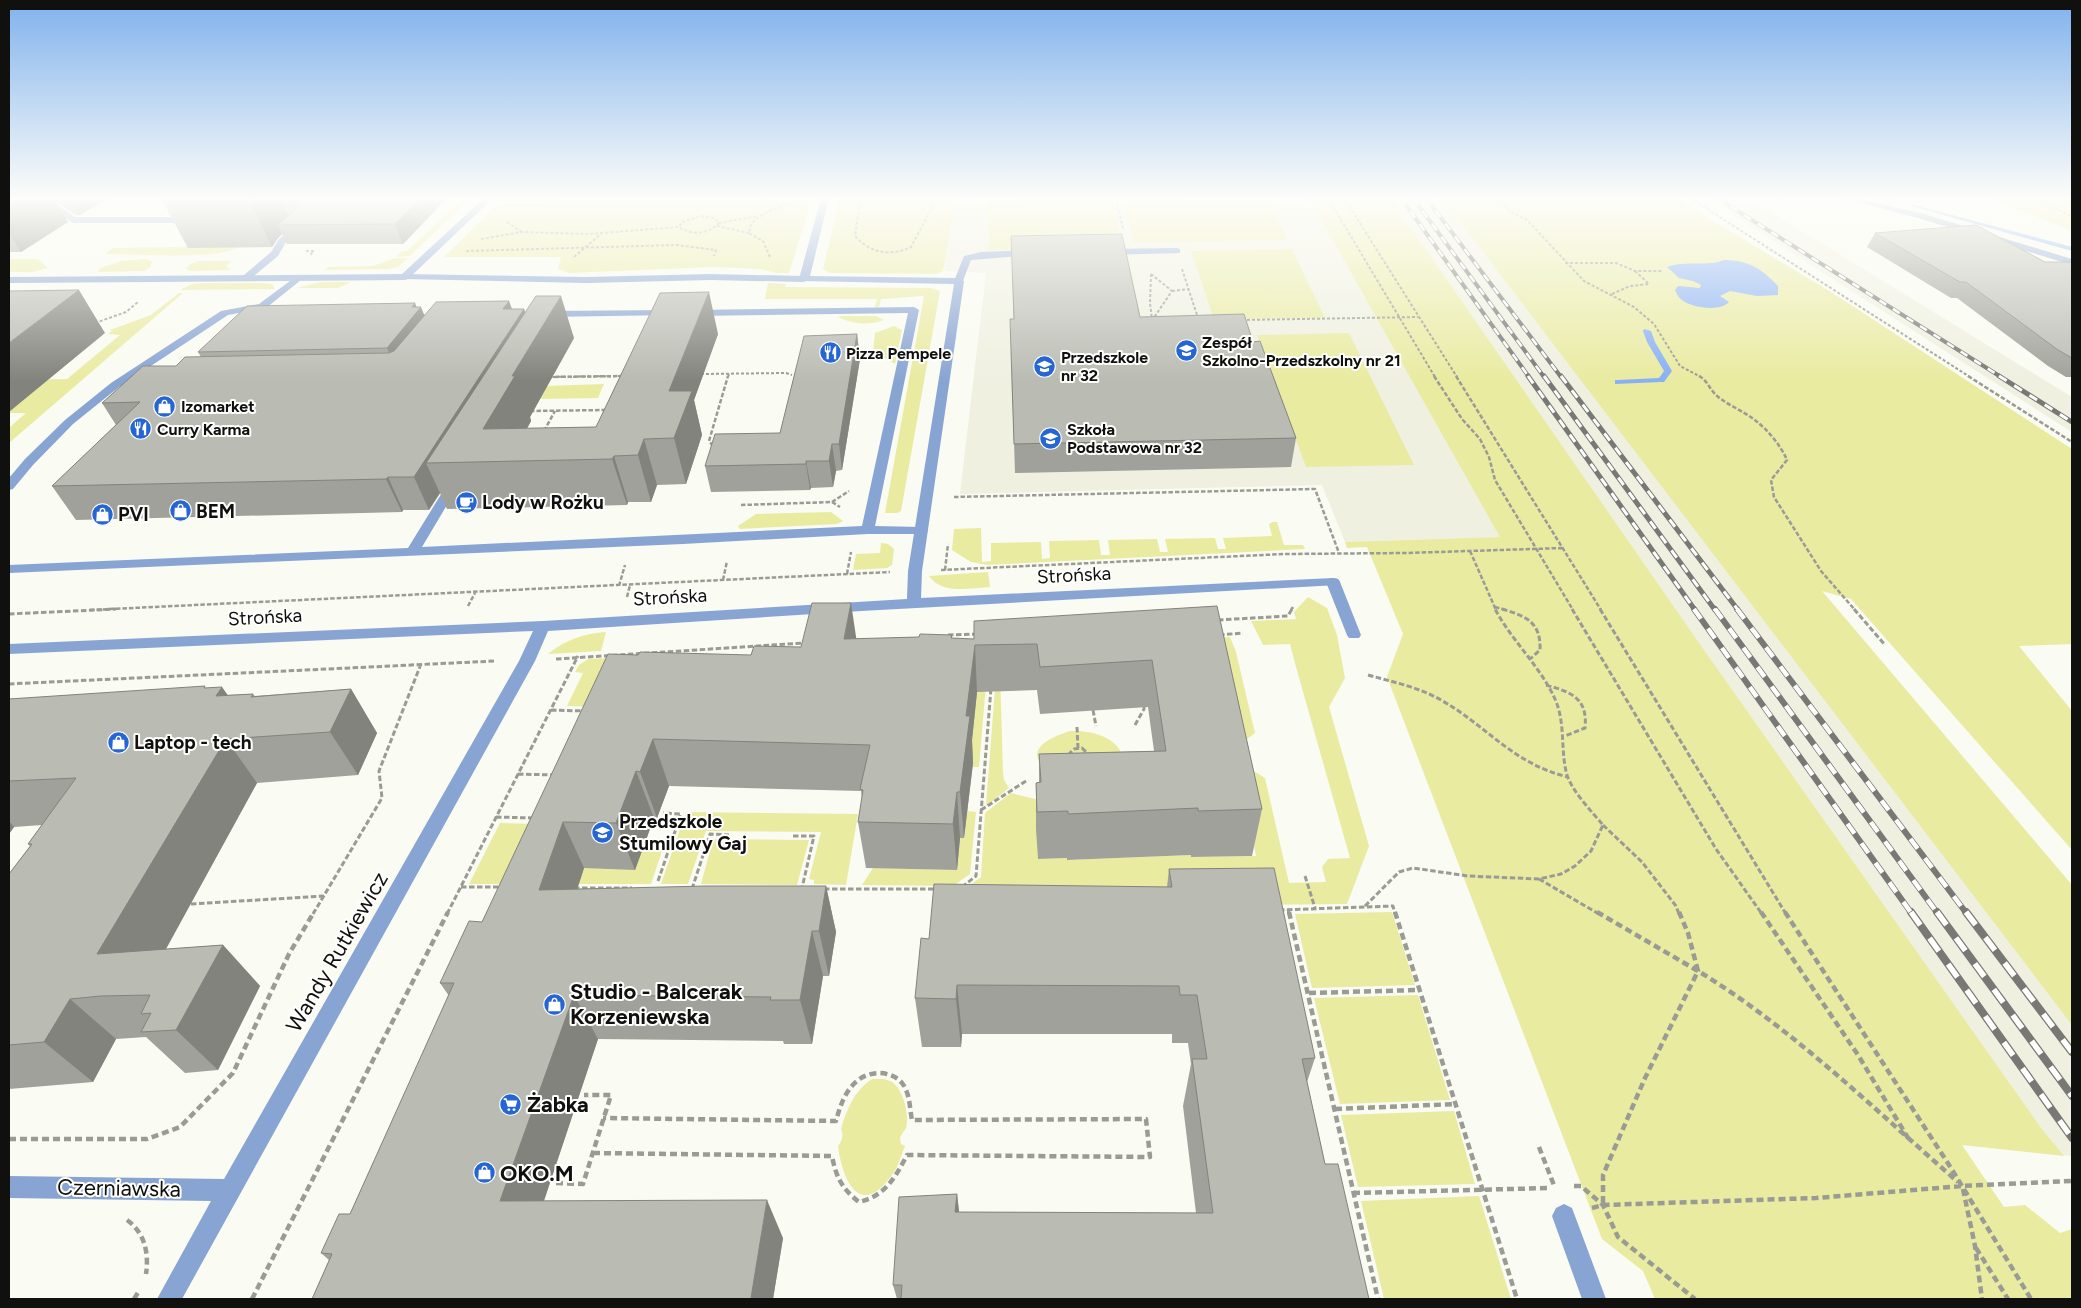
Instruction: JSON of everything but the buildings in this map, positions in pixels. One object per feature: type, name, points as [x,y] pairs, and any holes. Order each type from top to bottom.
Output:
[{"type":"street","points":[[246,278],[269,259]]},
{"type":"street","points":[[405,277],[424,259]]},
{"type":"street","points":[[804,279],[809,259]]},
{"type":"street","points":[[914,604],[915,571],[958,281],[966,259]]},
{"type":"street","points":[[9,280],[710,277],[958,281]]},
{"type":"street","points":[[262,306],[298,278]]},
{"type":"street","points":[[9,486],[29,462],[69,422],[115,385],[225,314],[262,306],[282,306]]},
{"type":"street","points":[[538,314],[914,310],[868,530]]},
{"type":"street","points":[[547,330],[557,314]]},
{"type":"street","points":[[115,385],[135,384]]},
{"type":"street","points":[[412,552],[461,471]]},
{"type":"street","points":[[9,568],[412,552],[868,530],[921,531]]},
{"type":"street","name":"Strońska","points":[[9,649],[543,626],[1333,582],[1354,634]]},
{"type":"street","name":"Wandy Rutkiewicz","points":[[169,1299],[410,871],[527,660],[543,626]]},
{"type":"street","name":"Czerniawska","points":[[9,1187],[230,1190]]},
{"type":"street","points":[[1564,1216],[1594,1299]]},
{"type":"path","points":[[563,279],[573,259]]},
{"type":"path","points":[[710,277],[714,259]]},
{"type":"path","points":[[772,259],[776,261]]},
{"type":"path","points":[[1133,259],[1172,291],[1189,289]]},
{"type":"path","points":[[1180,259],[1198,321]]},
{"type":"path","points":[[1364,259],[1462,419],[1480,440],[1489,457],[1495,480],[1716,849],[1803,972],[1858,1055],[1908,1138]]},
{"type":"path","points":[[1382,259],[1563,548],[1793,925],[1962,1186],[2031,1299]]},
{"type":"path","points":[[1562,259],[1584,281],[1634,307],[1654,324],[1680,366],[1703,378],[1715,394],[1733,408],[1756,421],[1783,450],[1787,460],[1771,480],[1774,497],[1821,570],[1885,645]]},
{"type":"path","points":[[1786,259],[2072,442]]},
{"type":"path","points":[[1565,263],[1616,263],[1635,271],[1649,284],[1630,286],[1611,294]]},
{"type":"path","points":[[1635,271],[1662,271]]},
{"type":"path","points":[[1151,274],[1150,304],[1152,321]]},
{"type":"path","points":[[1148,324],[1172,291]]},
{"type":"path","points":[[93,323],[126,312],[141,300]]},
{"type":"path","points":[[1242,320],[1419,317]]},
{"type":"path","points":[[692,374],[786,373],[792,375]]},
{"type":"path","points":[[713,446],[709,440],[729,374]]},
{"type":"path","points":[[543,377],[628,376]]},
{"type":"path","points":[[524,411],[612,410]]},
{"type":"path","points":[[541,437],[555,411]]},
{"type":"path","points":[[741,505],[832,502],[852,489]]},
{"type":"path","points":[[954,497],[1089,492],[1315,489],[1340,553]]},
{"type":"path","points":[[9,614],[1284,554],[1563,548]]},
{"type":"path","points":[[1470,551],[1485,589],[1510,633],[1530,659],[1555,699],[1562,719],[1565,736],[1568,777],[1603,825],[1642,862],[1676,906],[1688,933],[1698,971],[1645,1078],[1603,1175],[1603,1205],[1618,1237],[1696,1299]]},
{"type":"path","points":[[1218,620],[1288,616],[1300,595],[1284,554]]},
{"type":"path","points":[[1495,606],[1526,618],[1537,627],[1542,638],[1540,650],[1530,659]]},
{"type":"path","points":[[940,636],[986,633]]},
{"type":"path","points":[[1214,635],[1243,633]]},
{"type":"path","points":[[252,1299],[578,656],[806,642]]},
{"type":"path","points":[[774,651],[776,644]]},
{"type":"path","points":[[707,656],[710,648]]},
{"type":"path","points":[[9,684],[499,661]]},
{"type":"path","points":[[9,1139],[146,1139],[180,1127],[233,1073],[289,954],[382,798],[379,771],[421,664]]},
{"type":"path","points":[[1368,675],[1417,688],[1442,700],[1509,750],[1552,775],[1568,777]]},
{"type":"path","points":[[964,893],[958,890],[976,876],[991,684]]},
{"type":"path","points":[[1546,685],[1565,690],[1580,701],[1588,716],[1585,728],[1565,736]]},
{"type":"path","points":[[1135,725],[1144,709],[1143,703],[1147,703]]},
{"type":"path","points":[[550,710],[587,711]]},
{"type":"path","points":[[1093,710],[1096,726]]},
{"type":"path","points":[[1076,727],[1078,748]]},
{"type":"path","points":[[1084,749],[1088,754],[1086,759],[1080,761],[1073,760],[1070,755],[1072,750],[1084,749]]},
{"type":"path","points":[[1080,761],[1081,770]]},
{"type":"path","points":[[518,774],[555,775]]},
{"type":"path","points":[[981,810],[1026,781]]},
{"type":"path","points":[[658,881],[681,814],[662,813]]},
{"type":"path","points":[[496,817],[536,818]]},
{"type":"path","points":[[1365,907],[1399,872],[1413,868],[1468,876],[1539,879],[1561,874],[1575,866],[1591,851],[1603,825]]},
{"type":"path","points":[[692,889],[710,834],[729,835]]},
{"type":"path","points":[[793,836],[814,836],[801,889]]},
{"type":"path","points":[[650,840],[672,841]]},
{"type":"path","points":[[1305,876],[1315,908]]},
{"type":"path","points":[[1539,879],[1726,988],[1811,1054],[1962,1186],[1975,1246],[1982,1299]]},
{"type":"path","points":[[461,887],[509,887]]},
{"type":"path","points":[[567,888],[634,888]]},
{"type":"path","points":[[682,889],[702,889]]},
{"type":"path","points":[[792,889],[811,889]]},
{"type":"path","points":[[821,889],[945,889]]},
{"type":"path","points":[[190,904],[324,896]]},
{"type":"path","points":[[1268,912],[1288,909],[1393,906],[1517,1299]]},
{"type":"path","points":[[1288,909],[1336,1109],[1353,1193],[1378,1299]]},
{"type":"path","points":[[1309,993],[1419,990]]},
{"type":"path","points":[[593,1153],[832,1156],[836,1177],[845,1192],[859,1202],[871,1200],[882,1194],[898,1172],[907,1155],[1150,1157],[1146,1119],[912,1120],[906,1088],[891,1074],[877,1072],[858,1080],[842,1101],[836,1121],[603,1118]]},
{"type":"path","points":[[556,1183],[583,1184],[611,1095],[584,1095]]},
{"type":"path","points":[[1336,1109],[1456,1104]]},
{"type":"path","points":[[1353,1193],[1555,1188],[1539,1147]]},
{"type":"path","points":[[1580,1186],[1603,1205],[1816,1198],[1962,1186],[2072,1181]]},
{"type":"path","points":[[1975,1246],[2008,1299]]},
{"type":"shaded area","name":"Zespół Szkolno-Przedszkolny nr 21","points":[[946,259],[1344,259],[1501,537],[1345,542],[1322,485],[960,494],[986,273],[944,271]]},
{"type":"shaded area","points":[[1392,259],[1531,259],[1821,590],[2072,885],[2072,1156],[1962,1144]]},
{"type":"shaded area","points":[[1801,259],[1847,259],[2072,397],[2072,432]]},
{"type":"green space","points":[[9,259],[38,259],[48,268],[33,272],[9,272]]},
{"type":"green space","points":[[146,259],[152,261],[150,268],[144,271],[98,272],[100,268],[122,261]]},
{"type":"green space","points":[[392,259],[407,259],[398,267],[388,269],[325,270],[328,267],[373,266]]},
{"type":"green space","points":[[560,259],[793,259],[789,273],[776,273],[760,269],[715,267],[569,273],[558,269]]},
{"type":"green space","points":[[825,259],[945,259],[943,271],[937,274],[830,273],[823,269]]},
{"type":"green space","points":[[1194,259],[1297,259],[1325,318],[1214,319]]},
{"type":"green space","points":[[1343,259],[1432,259],[1699,643],[2041,1128],[2064,1156],[1962,1145],[2004,1207],[2025,1205],[2060,1233],[2072,1229],[2072,1299],[1655,1299],[1643,1271],[1602,1239],[1387,677],[1403,634],[1367,547],[1347,548],[1345,542],[1500,537]]},
{"type":"green space","points":[[1488,259],[1776,259],[1831,292],[2072,449],[2072,644],[2019,646],[2072,711],[2072,850],[1851,599],[1822,591],[2072,885],[2072,1025]]},
{"type":"green space","points":[[199,261],[232,261],[226,266],[231,270],[191,271],[186,269],[190,264]]},
{"type":"green space","points":[[320,282],[351,282],[338,288],[297,288]]},
{"type":"green space","points":[[264,283],[272,284],[275,289],[180,290],[192,284]]},
{"type":"green space","points":[[768,283],[786,284],[785,287],[931,288],[940,291],[901,511],[885,513],[924,296],[881,299],[879,307],[875,307],[877,299],[765,299]]},
{"type":"green space","points":[[179,293],[183,293],[9,443],[9,428],[26,413],[9,413],[9,380],[67,379],[120,335],[108,334],[112,331],[110,330],[151,315]]},
{"type":"green space","points":[[876,316],[884,320],[860,323],[838,317]]},
{"type":"green space","points":[[894,326],[902,330],[895,364],[873,351],[875,333]]},
{"type":"green space","points":[[1349,333],[1414,465],[1306,467],[1257,335]]},
{"type":"green space","points":[[604,384],[598,398],[540,399],[547,386]]},
{"type":"green space","points":[[831,512],[843,521],[837,524],[740,529],[738,526],[756,514]]},
{"type":"green space","points":[[1277,522],[1284,545],[1303,545],[1305,549],[987,565],[971,562],[952,550],[954,529],[981,528],[982,562],[991,561],[991,543],[1041,542],[1042,559],[1050,558],[1049,541],[1099,540],[1101,555],[1110,555],[1108,540],[1157,539],[1160,552],[1168,552],[1165,539],[1215,538],[1218,549],[1226,549],[1223,538],[1272,536],[1269,524]]},
{"type":"green space","points":[[881,543],[888,544],[894,549],[892,565],[887,568],[853,570],[856,554],[880,553]]},
{"type":"green space","points":[[988,572],[990,587],[965,589],[941,586],[929,576]]},
{"type":"green space","points":[[1308,597],[1327,608],[1337,635],[1345,678],[1329,707],[1369,846],[1347,904],[1247,905],[965,889],[981,877],[985,813],[1011,793],[1039,800],[1038,859],[1067,858],[1067,860],[1191,855],[1192,857],[1256,856],[1239,768],[1249,768],[1265,778],[1289,883],[1326,882],[1322,867],[1328,859],[1350,858],[1290,644],[1263,645],[1251,621],[1296,619],[1294,612]]},
{"type":"green space","points":[[606,632],[601,651],[548,654],[576,638]]},
{"type":"green space","points":[[999,636],[1003,772],[1004,780],[1009,788],[986,806]]},
{"type":"green space","points":[[1230,637],[1236,652],[1255,733],[1243,742],[1029,648]]},
{"type":"green space","points":[[704,653],[685,700],[602,707],[567,706],[583,673],[575,672],[579,665],[588,659]]},
{"type":"green space","points":[[907,667],[987,672],[979,767],[973,767]]},
{"type":"green space","points":[[1070,731],[1085,731],[1107,738],[1113,742],[1122,754],[1040,763],[1037,757],[1041,746],[1052,738]]},
{"type":"green space","points":[[967,811],[976,812],[970,874],[953,886],[862,885],[873,868],[957,870],[960,838],[964,838]]},
{"type":"green space","points":[[686,812],[858,814],[846,885],[814,884],[814,880],[809,879],[821,832],[706,831],[688,884],[661,884]]},
{"type":"green space","points":[[500,823],[534,824],[644,844],[664,845],[651,884],[469,884]]},
{"type":"green space","points":[[713,839],[809,840],[797,885],[701,884]]},
{"type":"green space","points":[[1392,912],[1415,985],[1312,988],[1295,914]]},
{"type":"green space","points":[[1418,995],[1450,1100],[1340,1104],[1314,998]]},
{"type":"green space","points":[[872,1079],[887,1080],[896,1085],[905,1103],[907,1123],[900,1138],[901,1144],[905,1146],[896,1169],[883,1186],[872,1194],[864,1195],[856,1191],[849,1184],[844,1173],[838,1146],[842,1138],[841,1129],[852,1101],[860,1089]]},
{"type":"green space","points":[[1454,1111],[1475,1184],[1358,1187],[1341,1115]]},
{"type":"green space","points":[[1479,1196],[1511,1299],[1384,1299],[1361,1201]]},
{"type":"water","points":[[1732,260],[1754,266],[1766,274],[1778,286],[1778,295],[1757,296],[1730,291],[1720,296],[1729,302],[1713,308],[1692,305],[1680,298],[1675,290],[1678,286],[1700,288],[1701,285],[1679,278],[1667,267]]},
{"type":"waterway","points":[[1618,382],[1661,380],[1668,371],[1651,342],[1647,331]]},
{"type":"railway","points":[[1445,259],[1529,377]]},
{"type":"railway","points":[[1458,259],[1544,377]]},
{"type":"railway","points":[[1472,259],[1561,377]]},
{"type":"railway","points":[[1814,259],[2001,377]]},
{"type":"railway","points":[[1528,376],[1695,610]]},
{"type":"railway","points":[[1544,376],[1715,610]]},
{"type":"railway","points":[[1561,376],[1738,610]]},
{"type":"railway","points":[[1999,376],[2072,422]]},
{"type":"railway","points":[[1694,609],[1912,914]]},
{"type":"railway","points":[[1715,609],[1938,914]]},
{"type":"railway","points":[[1737,609],[1967,914]]},
{"type":"railway","points":[[1911,912],[2072,1138]]},
{"type":"railway","points":[[1937,912],[2072,1096]]},
{"type":"railway","points":[[1966,912],[2072,1052]]},
{"type":"place","name":"Zespół Szkolno-Przedszkolny nr 21","points":[[1186,351]]},
{"type":"place","name":"Pizza Pempele","points":[[830,353]]},
{"type":"place","name":"Przedszkole nr 32","points":[[1045,366]]},
{"type":"place","name":"Izomarket","points":[[165,406]]},
{"type":"place","name":"Curry Karma","points":[[141,429]]},
{"type":"place","name":"Szkoła Podstawowa nr 32","points":[[1051,438]]},
{"type":"place","name":"Lody w Rożku","points":[[466,502]]},
{"type":"place","name":"BEM","points":[[180,511]]},
{"type":"place","name":"PVI","points":[[102,514]]},
{"type":"place","name":"Laptop - tech","points":[[118,742]]},
{"type":"place","name":"Przedszkole Stumilowy Gaj","points":[[603,832]]},
{"type":"place","name":"Studio - Balcerak Korzeniewska","points":[[554,1004]]},
{"type":"place","name":"Żabka","points":[[511,1104]]},
{"type":"place","name":"OKO.M","points":[[484,1173]]}]
